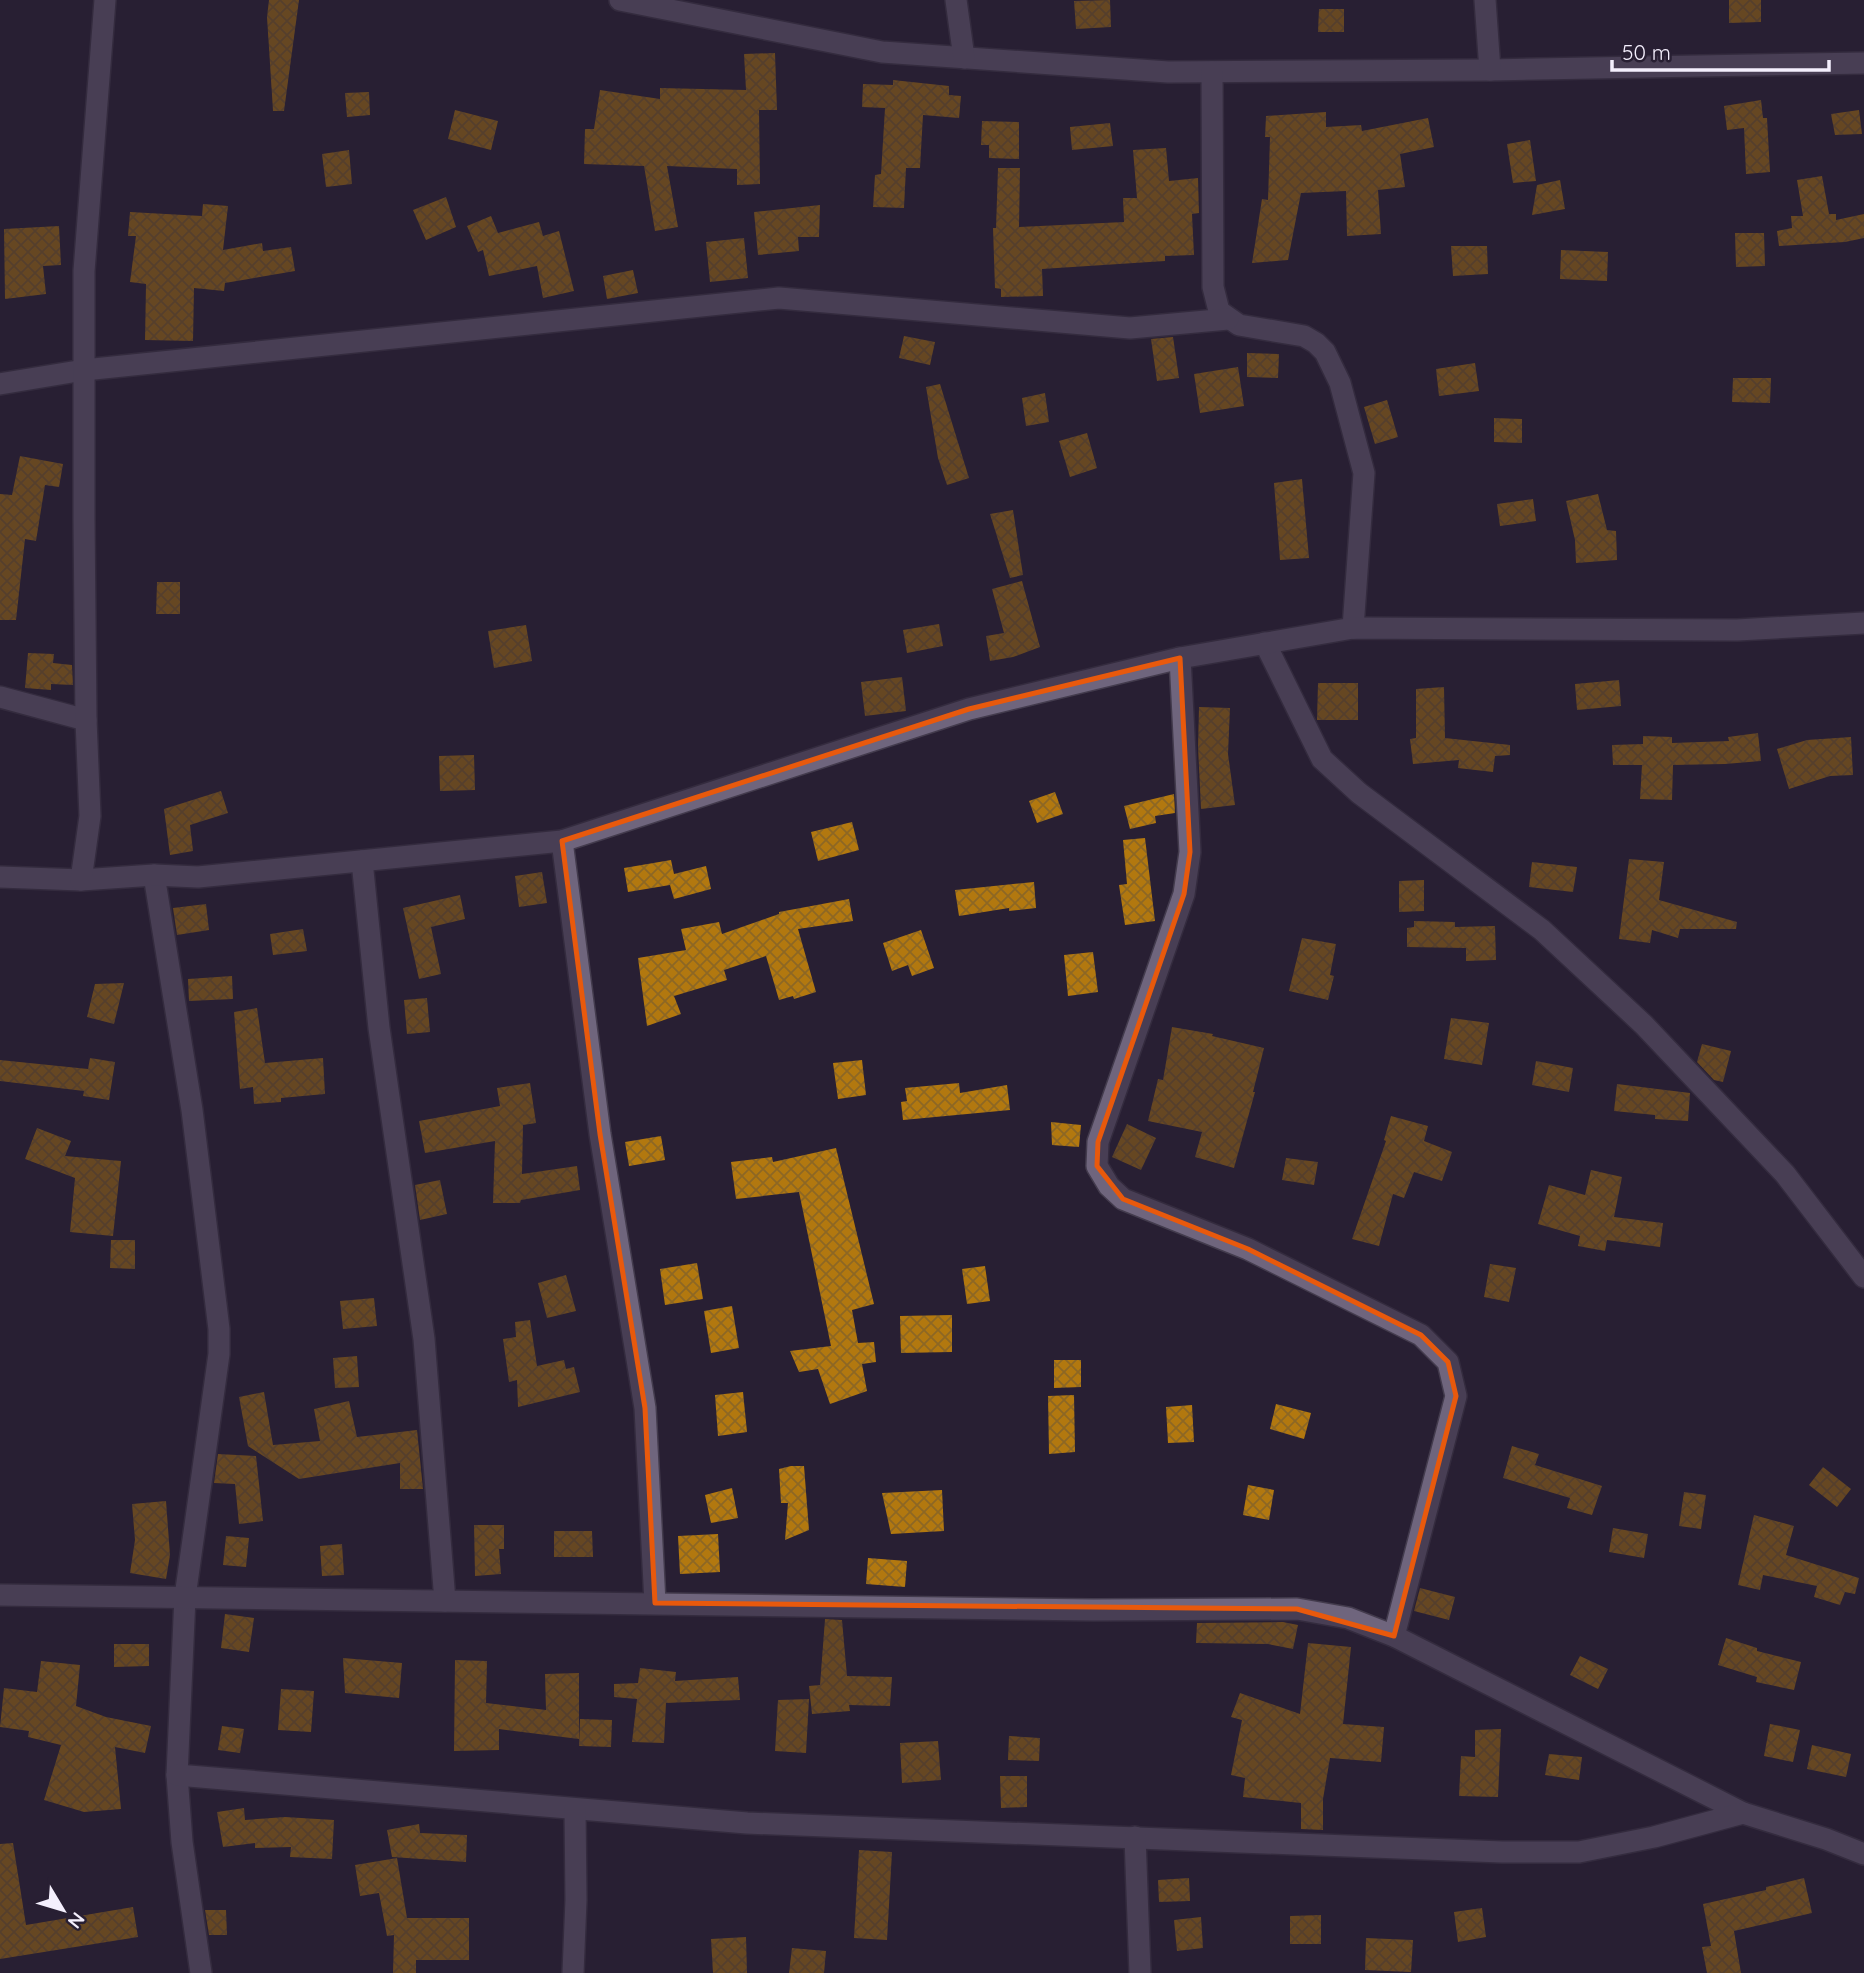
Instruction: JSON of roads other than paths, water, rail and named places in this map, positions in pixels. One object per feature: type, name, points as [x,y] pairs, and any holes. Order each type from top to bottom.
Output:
[{"type":"street","points":[[81,880],[90,816],[86,720],[84,271],[104,0]]},
{"type":"street","points":[[620,0],[882,52],[1168,72],[1490,70],[1864,63]]},
{"type":"street","points":[[956,0],[964,58]]},
{"type":"street","points":[[1485,0],[1490,70]]},
{"type":"street","points":[[1212,72],[1213,288],[1219,311],[1239,325],[1304,336],[1325,352],[1340,383],[1364,472],[1353,628]]},
{"type":"street","points":[[0,384],[84,370],[779,298],[1130,328],[1228,319]]},
{"type":"street","points":[[0,877],[81,880],[154,875],[198,877],[562,841],[969,709],[1180,658],[1353,628],[1737,629],[1864,623]]},
{"type":"street","points":[[1265,643],[1322,759],[1359,793],[1542,930],[1644,1025],[1785,1174],[1864,1277]]},
{"type":"street","points":[[1180,658],[1190,852],[1185,884],[1098,1142],[1097,1167],[1109,1186],[1123,1199],[1248,1249],[1421,1335],[1448,1362],[1456,1396],[1394,1636]]},
{"type":"street","points":[[0,697],[86,720]]},
{"type":"street","points":[[562,841],[600,1135],[645,1408],[655,1603]]},
{"type":"street","points":[[362,861],[379,1028],[424,1339],[445,1601]]},
{"type":"street","points":[[154,875],[192,1111],[219,1329],[219,1354],[185,1597],[177,1775],[181,1842],[201,1973]]},
{"type":"street","points":[[0,1595],[1093,1610],[1297,1609],[1348,1618],[1394,1636],[1743,1813],[1864,1854]]},
{"type":"street","points":[[177,1775],[747,1823],[1502,1852],[1579,1852],[1654,1837],[1743,1813]]},
{"type":"street","points":[[573,1973],[576,1900],[575,1808]]},
{"type":"street","points":[[1135,1837],[1140,1973]]}]
